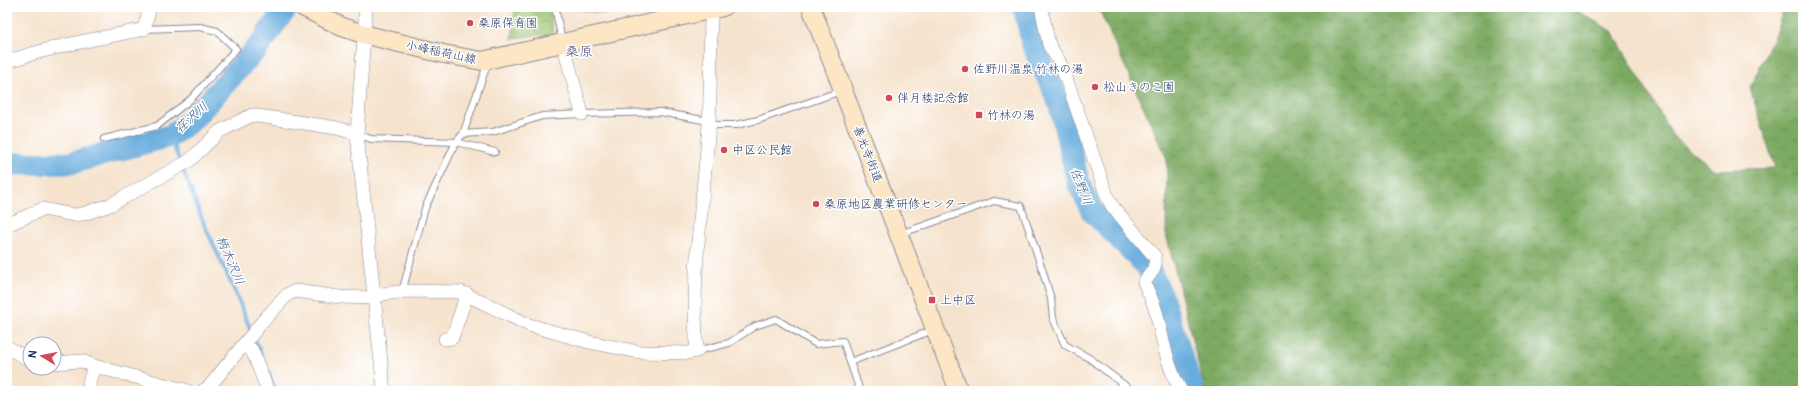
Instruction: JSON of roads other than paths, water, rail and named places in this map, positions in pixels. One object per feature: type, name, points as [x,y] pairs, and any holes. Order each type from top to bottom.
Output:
[{"type":"main road","name":"小峰稲荷山線","points":[[304,7],[342,27],[363,34],[444,54],[482,61],[716,9]]},
{"type":"main road","name":"善光寺街道","points":[[811,7],[959,391]]},
{"type":"street","points":[[7,62],[23,56],[85,41],[144,30],[150,7]]},
{"type":"street","points":[[366,7],[357,134],[384,391]]},
{"type":"street","points":[[1041,7],[1049,45],[1059,62],[1068,84],[1107,196],[1112,206],[1155,257],[1156,263],[1154,268],[1144,282],[1158,318],[1166,354],[1174,380],[1181,391]]},
{"type":"street","points":[[202,391],[208,388],[288,294],[296,291],[339,297],[374,298],[383,294],[402,292],[441,290],[461,292],[529,325],[615,348],[639,352],[687,353],[697,351],[694,323],[709,122],[711,19],[716,9]]},
{"type":"street","points":[[563,43],[582,114]]},
{"type":"street","points":[[7,225],[43,209],[73,215],[83,214],[103,207],[130,194],[189,161],[220,130],[252,115],[337,128],[357,134]]},
{"type":"street","points":[[445,338],[452,338],[467,294]]},
{"type":"street","points":[[245,343],[252,350],[268,391]]},
{"type":"street","points":[[7,348],[22,356]]},
{"type":"street","points":[[62,362],[82,361],[94,366],[188,391]]},
{"type":"street","points":[[90,391],[89,382],[94,366]]},
{"type":"lane","points":[[555,7],[563,43]]},
{"type":"lane","points":[[104,139],[157,126],[191,99],[236,49],[217,31],[200,27],[144,30]]},
{"type":"lane","points":[[402,292],[425,208],[456,142],[463,134],[489,60]]},
{"type":"lane","points":[[463,134],[493,132],[542,116],[582,114],[660,112],[709,122],[715,125],[736,125],[758,120],[843,90]]},
{"type":"lane","points":[[357,134],[371,139],[456,142],[495,152]]},
{"type":"lane","points":[[898,234],[994,201],[1021,206],[1043,272],[1051,300],[1053,318],[1065,345],[1089,358],[1132,391]]},
{"type":"lane","points":[[697,351],[728,343],[755,326],[776,319],[816,344],[842,341],[860,391]]},
{"type":"lane","points":[[850,362],[935,329]]},
{"type":"waterway","name":"荏沢川","points":[[7,164],[71,163],[170,136],[191,121],[259,46],[287,7]]},
{"type":"waterway","name":"佐野川","points":[[1024,7],[1033,45],[1059,102],[1078,182],[1092,211],[1147,266],[1161,294],[1193,391]]},
{"type":"waterway","name":"柄木沢川","points":[[170,136],[204,224],[235,292],[276,391]]},
{"type":"place","name":"桑原保育園","points":[[470,23]]},
{"type":"place","name":"佐野川温泉 竹林の湯","points":[[965,69]]},
{"type":"place","name":"松山きのこ園","points":[[1095,87]]},
{"type":"place","name":"伴月楼記念館","points":[[889,98]]},
{"type":"place","name":"竹林の湯","points":[[979,115]]},
{"type":"place","name":"中区公民館","points":[[724,150]]},
{"type":"place","name":"桑原地区農業研修センター","points":[[816,204]]},
{"type":"place","name":"上中区","points":[[932,300]]},
{"type":"district","name":"桑原","points":[[579,51]]}]
